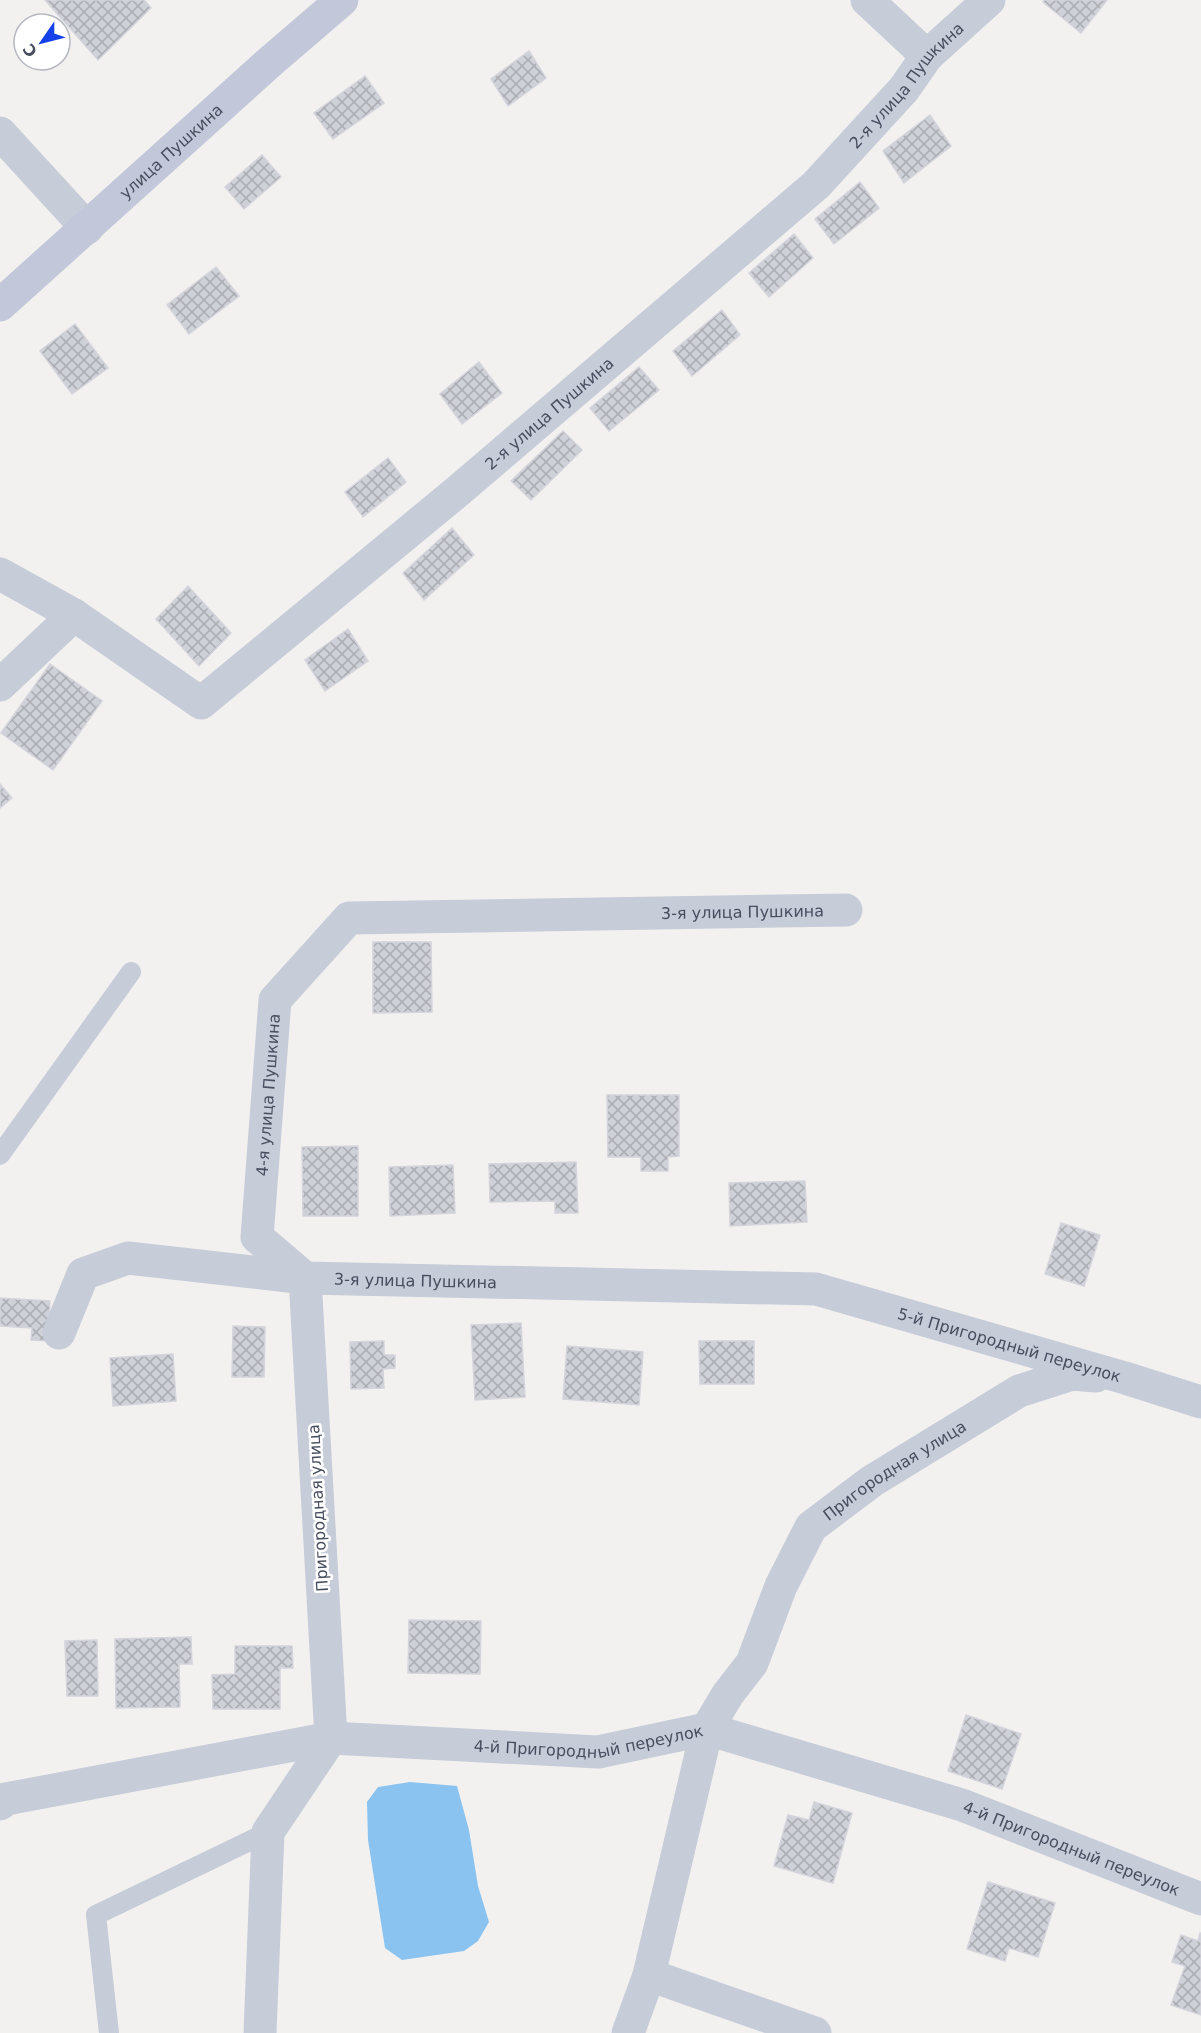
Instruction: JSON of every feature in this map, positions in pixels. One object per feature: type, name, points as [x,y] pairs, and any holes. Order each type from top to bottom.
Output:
[{"type":"main road","name":"улица Пушкина","points":[[0,305],[342,0]]},
{"type":"street","points":[[867,0],[927,56]]},
{"type":"street","name":"2-я улица Пушкина","points":[[0,574],[74,615],[201,703],[458,491],[816,185],[904,89],[927,56],[989,0]]},
{"type":"street","points":[[0,133],[87,228]]},
{"type":"street","points":[[0,685],[74,615]]},
{"type":"street","name":"3-я улица Пушкина","points":[[349,918],[846,910]]},
{"type":"street","name":"4-я улица Пушкина","points":[[305,1278],[257,1237],[275,1000],[349,918]]},
{"type":"street","name":"3-я улица Пушкина","points":[[59,1334],[83,1274],[128,1258],[305,1278],[816,1289]]},
{"type":"street","name":"Пригородная улица","points":[[305,1278],[331,1738]]},
{"type":"street","name":"5-й Пригородный переулок","points":[[816,1289],[1125,1377],[1201,1402]]},
{"type":"street","name":"Пригородная улица","points":[[628,2033],[649,1975],[707,1729],[728,1694],[752,1663],[782,1586],[811,1527],[872,1481],[1019,1391],[1072,1374],[1125,1377]]},
{"type":"street","name":"4-й Пригородный переулок","points":[[0,1804],[6,1799],[331,1738],[598,1752],[707,1729],[962,1805],[1201,1899]]},
{"type":"street","points":[[260,2033],[268,1832],[331,1738]]},
{"type":"street","points":[[649,1975],[815,2033]]},
{"type":"lane","points":[[0,1155],[131,972]]},
{"type":"lane","points":[[109,2033],[96,1915],[268,1832]]},
{"type":"water","points":[[410,1782],[457,1786],[469,1830],[478,1886],[489,1922],[478,1941],[464,1951],[402,1960],[385,1948],[368,1840],[367,1802],[378,1787]]},
{"type":"building","points":[[45,0],[144,0],[151,8],[98,60],[72,31],[72,12],[56,12]]},
{"type":"building","points":[[1044,0],[1107,0],[1081,33],[1043,2]]},
{"type":"building","points":[[529,51],[546,78],[508,106],[491,79]]},
{"type":"building","points":[[365,76],[384,103],[333,139],[314,113]]},
{"type":"building","points":[[930,115],[951,146],[904,183],[883,151]]},
{"type":"building","points":[[262,155],[281,177],[244,209],[225,187]]},
{"type":"building","points":[[860,182],[879,208],[834,244],[815,219]]},
{"type":"building","points":[[794,234],[813,258],[769,297],[749,273]]},
{"type":"building","points":[[216,267],[239,296],[189,334],[167,305]]},
{"type":"building","points":[[722,310],[740,335],[692,376],[673,351]]},
{"type":"building","points":[[75,324],[108,368],[72,394],[40,351]]},
{"type":"building","points":[[479,362],[502,393],[462,424],[440,394]]},
{"type":"building","points":[[639,367],[659,390],[609,431],[590,408]]},
{"type":"building","points":[[563,431],[582,450],[531,500],[511,481]]},
{"type":"building","points":[[388,458],[406,482],[363,517],[345,492]]},
{"type":"building","points":[[452,528],[474,555],[424,600],[403,573]]},
{"type":"building","points":[[188,586],[231,633],[199,666],[156,619]]},
{"type":"building","points":[[348,629],[368,661],[325,691],[305,660]]},
{"type":"building","points":[[50,664],[102,701],[53,770],[1,733]]},
{"type":"building","points":[[0,784],[12,798],[0,808]]},
{"type":"building","points":[[373,942],[431,942],[432,1012],[373,1013]]},
{"type":"building","points":[[607,1095],[679,1095],[679,1156],[668,1157],[668,1171],[641,1171],[641,1157],[608,1157]]},
{"type":"building","points":[[358,1146],[358,1216],[303,1216],[302,1147]]},
{"type":"building","points":[[576,1162],[578,1213],[555,1213],[555,1201],[490,1202],[489,1164]]},
{"type":"building","points":[[453,1165],[455,1213],[390,1216],[389,1167]]},
{"type":"building","points":[[805,1181],[807,1222],[730,1226],[729,1183]]},
{"type":"building","points":[[1061,1223],[1100,1235],[1084,1286],[1045,1274]]},
{"type":"building","points":[[0,1298],[50,1301],[48,1341],[31,1340],[32,1328],[0,1326]]},
{"type":"building","points":[[521,1323],[525,1397],[475,1400],[471,1325]]},
{"type":"building","points":[[233,1326],[265,1327],[264,1377],[232,1377]]},
{"type":"building","points":[[384,1341],[384,1355],[395,1355],[395,1368],[383,1369],[384,1388],[351,1389],[350,1342]]},
{"type":"building","points":[[699,1341],[754,1341],[754,1384],[700,1384]]},
{"type":"building","points":[[567,1346],[643,1352],[639,1405],[563,1399]]},
{"type":"building","points":[[173,1354],[176,1401],[113,1406],[110,1358]]},
{"type":"building","points":[[409,1620],[481,1621],[480,1674],[408,1673]]},
{"type":"building","points":[[191,1637],[192,1664],[179,1664],[180,1707],[116,1708],[115,1639]]},
{"type":"building","points":[[97,1640],[98,1696],[67,1696],[65,1641]]},
{"type":"building","points":[[235,1646],[292,1646],[293,1668],[280,1668],[280,1709],[213,1709],[212,1675],[235,1674]]},
{"type":"building","points":[[966,1715],[1021,1734],[1002,1789],[948,1771]]},
{"type":"building","points":[[814,1802],[852,1813],[833,1883],[774,1866],[788,1815],[809,1820]]},
{"type":"building","points":[[988,1882],[1055,1903],[1038,1957],[1009,1948],[1005,1961],[967,1949]]},
{"type":"building","points":[[1200,1933],[1201,2015],[1171,2005],[1185,1966],[1172,1962],[1181,1935],[1198,1941]]}]
